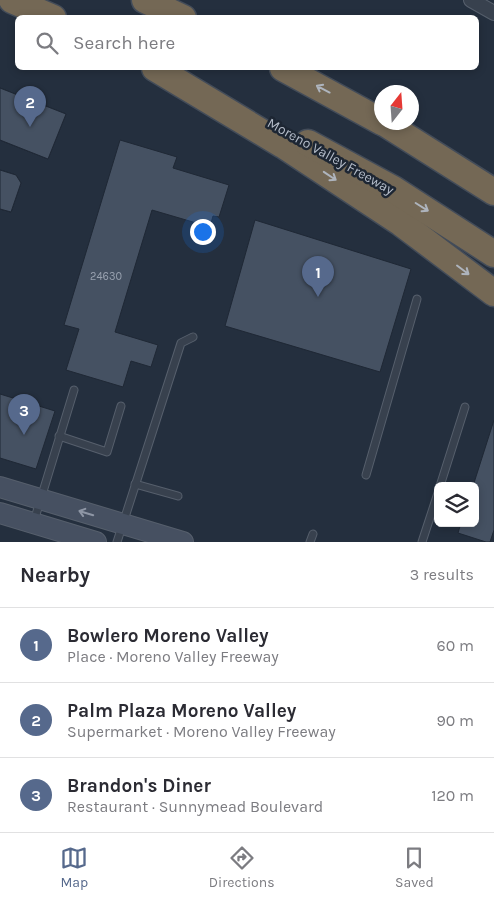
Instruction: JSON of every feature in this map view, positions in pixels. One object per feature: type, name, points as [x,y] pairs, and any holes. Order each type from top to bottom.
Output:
[{"type":"highway","points":[[12,0],[46,15]]},
{"type":"highway","points":[[145,0],[177,15]]},
{"type":"highway","points":[[158,70],[307,160],[401,223],[494,293]]},
{"type":"highway","name":"Moreno Valley Freeway","points":[[168,70],[204,86],[393,189],[494,254]]},
{"type":"highway","points":[[288,70],[374,116]]},
{"type":"highway","points":[[396,130],[494,192]]},
{"type":"highway","points":[[400,130],[494,179]]},
{"type":"main road","points":[[0,486],[40,499],[120,533],[183,542]]},
{"type":"main road","points":[[0,513],[72,538],[96,542]]},
{"type":"street","points":[[477,1],[494,13]]},
{"type":"lane","points":[[366,475],[417,299]]},
{"type":"lane","points":[[120,533],[181,343],[193,336]]},
{"type":"lane","points":[[33,523],[74,390]]},
{"type":"lane","points":[[59,436],[107,452],[121,406]]},
{"type":"lane","points":[[441,482],[465,407]]},
{"type":"lane","points":[[136,484],[178,496]]},
{"type":"lane","points":[[422,542],[434,505]]},
{"type":"lane","points":[[310,542],[312,534]]},
{"type":"building","points":[[0,88],[66,114],[48,159],[0,140]]},
{"type":"building","points":[[0,88],[66,114],[48,159],[0,140]]},
{"type":"building","points":[[120,140],[177,157],[173,168],[229,185],[219,217],[213,216],[210,227],[152,210],[115,332],[158,345],[151,367],[131,361],[123,387],[66,370],[79,329],[64,325]]},
{"type":"building","points":[[0,170],[16,175],[21,183],[11,212],[0,209]]},
{"type":"building","points":[[0,170],[16,175],[21,183],[11,212],[0,209]]},
{"type":"building","points":[[255,220],[411,269],[380,372],[225,326]]},
{"type":"building","points":[[0,394],[55,411],[36,469],[0,458]]},
{"type":"building","points":[[494,420],[494,530],[490,542],[458,533],[460,527],[479,527],[479,482],[474,482]]},
{"type":"place","name":"Palm Plaza Moreno Valley","points":[[30,127]]},
{"type":"place","name":"Bowlero Moreno Valley","points":[[318,297]]},
{"type":"place","name":"Brandon's Diner","points":[[24,435]]}]
